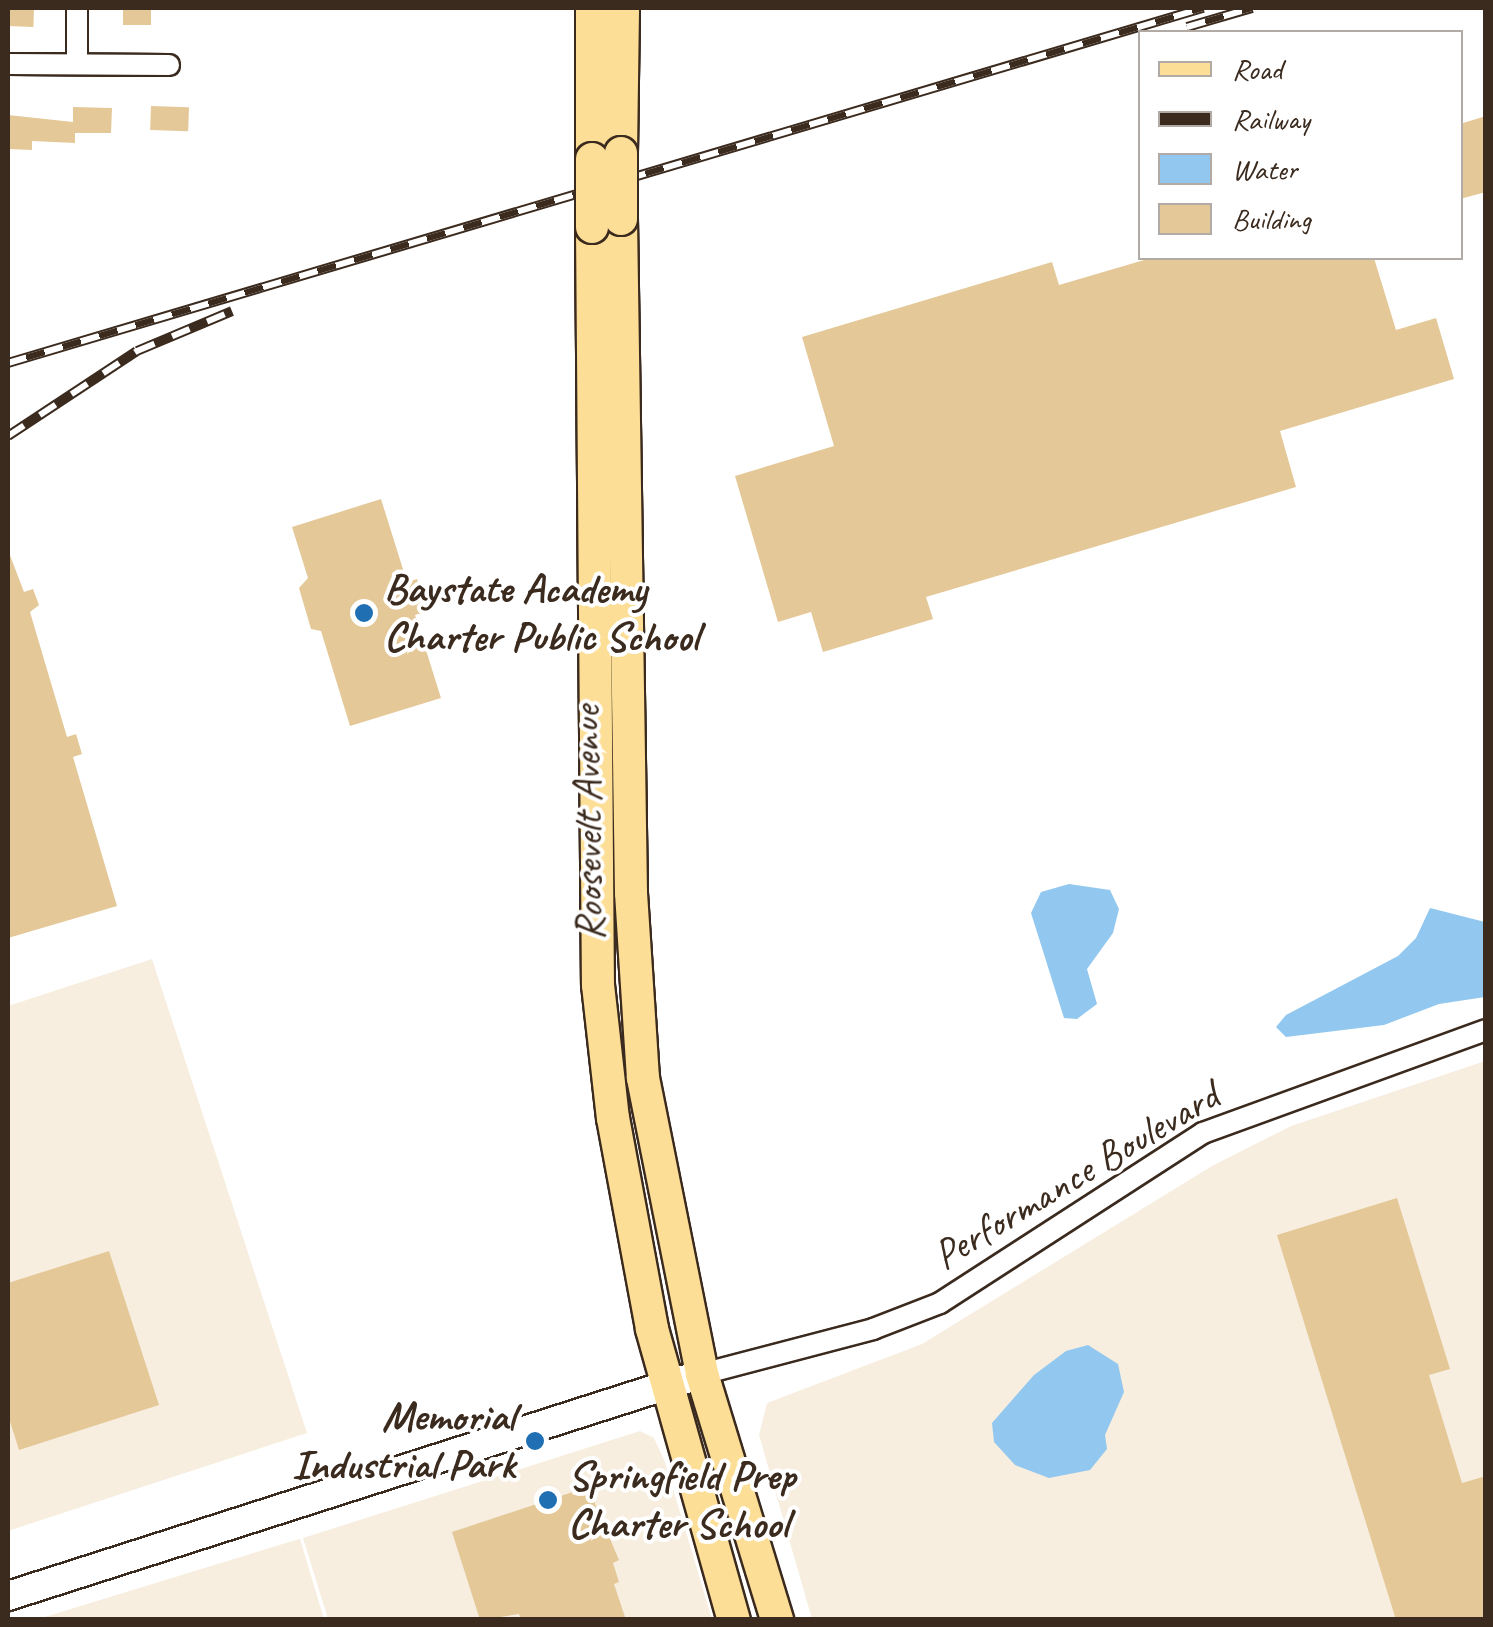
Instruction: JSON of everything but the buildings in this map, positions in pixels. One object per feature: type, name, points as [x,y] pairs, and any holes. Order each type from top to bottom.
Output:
[{"type":"main road","name":"Roosevelt Avenue","points":[[592,8],[607,156]]},
{"type":"main road","name":"Roosevelt Avenue","points":[[624,8],[607,156],[598,985],[613,1118],[666,1382],[734,1620]]},
{"type":"main road","name":"Roosevelt Avenue","points":[[606,223],[634,982],[656,1163],[702,1374],[776,1620]]},
{"type":"street","points":[[77,8],[77,64]]},
{"type":"street","points":[[8,64],[169,65]]},
{"type":"street","name":"Performance Boulevard","points":[[702,1374],[874,1329],[940,1303],[1203,1132],[1486,1030]]},
{"type":"street","points":[[8,1596],[666,1382],[702,1374]]},
{"type":"shaded area","points":[[152,959],[307,1433],[8,1531],[8,1006]]},
{"type":"shaded area","points":[[1485,1061],[1485,1619],[812,1619],[759,1435],[767,1403],[922,1344],[1212,1166],[1291,1126]]},
{"type":"shaded area","name":"Springfield Prep Charter School","points":[[640,1431],[654,1438],[665,1462],[712,1619],[328,1619],[303,1538]]},
{"type":"shaded area","points":[[299,1539],[324,1619],[38,1619]]},
{"type":"water","points":[[1069,884],[1110,890],[1119,909],[1113,933],[1087,969],[1097,1004],[1077,1019],[1064,1018],[1031,913],[1041,892]]},
{"type":"water","points":[[1430,908],[1485,922],[1485,997],[1439,1004],[1384,1025],[1286,1037],[1276,1027],[1286,1015],[1398,956],[1416,938]]},
{"type":"water","points":[[1088,1345],[1118,1364],[1124,1392],[1105,1435],[1107,1449],[1090,1470],[1049,1478],[1015,1465],[994,1442],[992,1423],[1034,1375],[1066,1351]]},
{"type":"railway","points":[[8,363],[1203,8]]},
{"type":"railway","points":[[1187,27],[1252,8]]},
{"type":"railway","points":[[8,436],[137,351],[232,311]]},
{"type":"place","name":"Baystate Academy Charter Public School","points":[[364,613]]},
{"type":"place","name":"Memorial Industrial Park","points":[[535,1441]]},
{"type":"place","name":"Springfield Prep Charter School","points":[[548,1500]]}]
